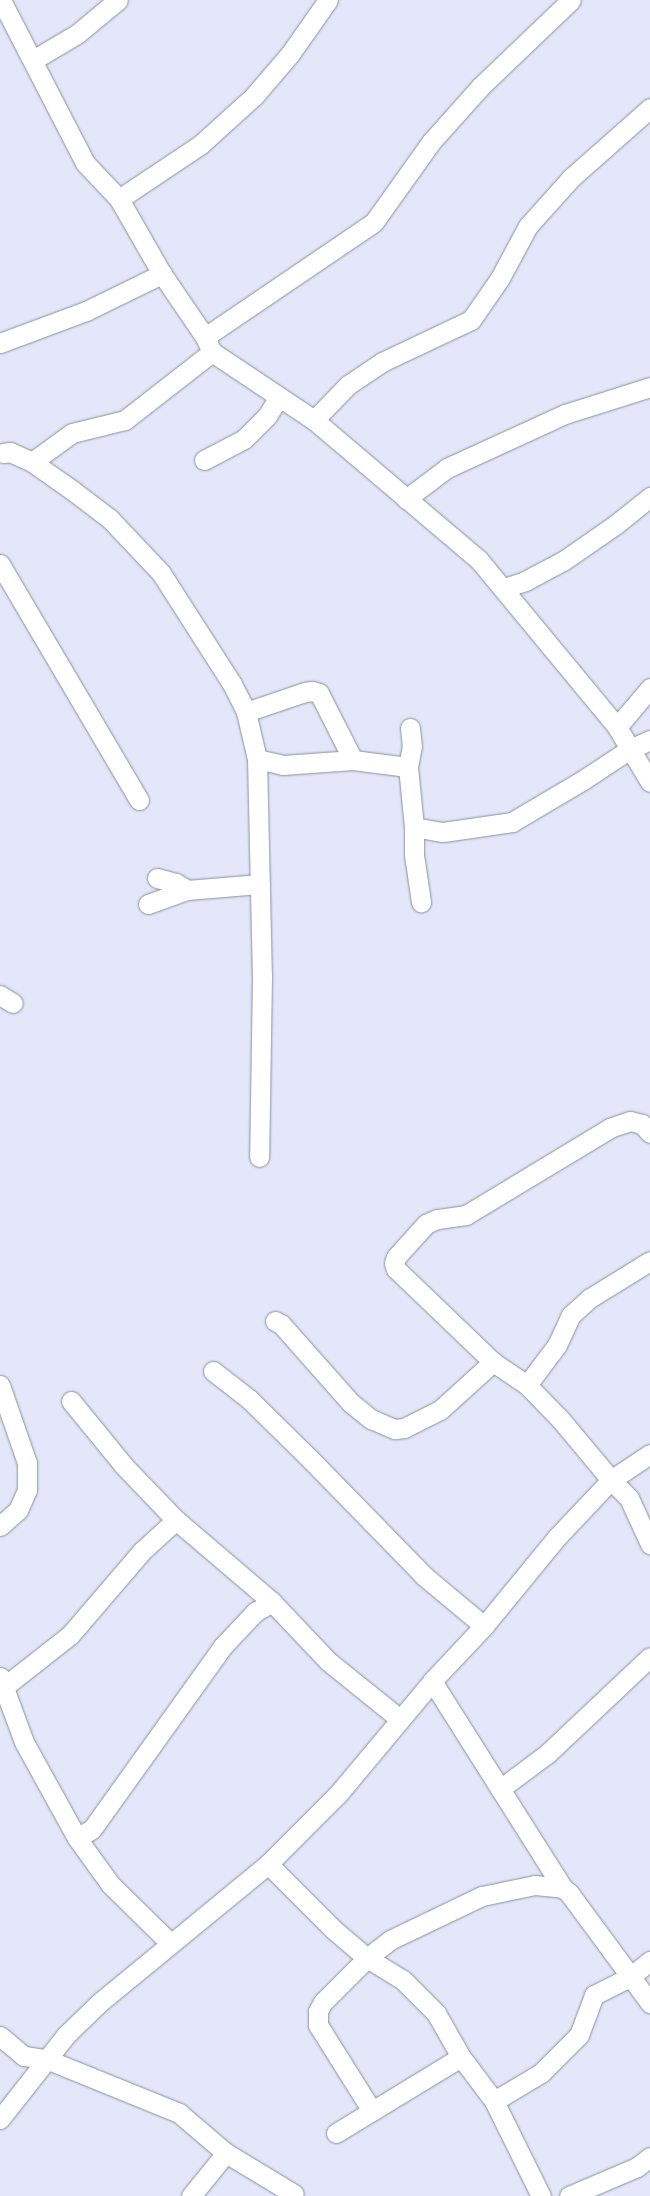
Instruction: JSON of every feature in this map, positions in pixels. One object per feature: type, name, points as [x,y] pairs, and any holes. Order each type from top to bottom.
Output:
[{"type":"street","points":[[1,0],[84,164],[119,198],[162,274],[209,344],[279,397],[314,420],[479,560],[617,727],[650,782]]},
{"type":"street","points":[[33,60],[76,34],[118,0]]},
{"type":"street","points":[[119,198],[200,145],[254,96],[290,54],[328,0]]},
{"type":"street","points":[[32,462],[72,433],[125,420],[209,344],[374,222],[431,142],[482,86],[571,0]]},
{"type":"street","points":[[314,420],[348,385],[382,362],[471,320],[500,278],[528,226],[572,177],[648,114]]},
{"type":"street","points":[[0,343],[86,311],[162,274]]},
{"type":"street","points":[[406,499],[448,468],[565,414],[650,387]]},
{"type":"street","points":[[204,460],[244,439],[267,416],[279,397]]},
{"type":"street","points":[[1,451],[10,452],[32,462],[110,519],[160,573],[232,684],[246,712],[257,759],[262,976],[259,1157]]},
{"type":"street","points":[[504,588],[525,581],[563,560],[615,525],[650,497]]},
{"type":"street","points":[[0,564],[139,800]]},
{"type":"street","points":[[617,727],[650,688]]},
{"type":"street","points":[[246,712],[305,692],[319,693],[353,760]]},
{"type":"street","points":[[410,728],[412,746],[408,767],[414,827],[414,855],[421,902]]},
{"type":"street","points":[[414,827],[443,832],[512,822],[583,780],[630,748],[650,740]]},
{"type":"street","points":[[257,759],[283,765],[353,760],[408,767]]},
{"type":"street","points":[[157,878],[176,883],[187,890]]},
{"type":"street","points":[[148,904],[187,890],[260,884]]},
{"type":"street","points":[[650,1133],[642,1124],[630,1121],[610,1128],[466,1214],[437,1219],[426,1224],[396,1257],[394,1263],[396,1269],[492,1362],[527,1384],[561,1420],[629,1498],[650,1544]]},
{"type":"street","points":[[527,1384],[557,1345],[571,1315],[590,1298],[650,1261]]},
{"type":"street","points":[[275,1321],[281,1324],[351,1402],[371,1419],[395,1429],[404,1428],[440,1410],[492,1362]]},
{"type":"street","points":[[213,1371],[248,1399],[276,1426],[424,1576],[484,1626]]},
{"type":"street","points":[[0,1385],[28,1463],[27,1490],[18,1510],[0,1526]]},
{"type":"street","points":[[71,1401],[124,1466],[176,1520],[272,1602],[328,1661],[400,1719]]},
{"type":"street","points":[[0,2119],[66,2035],[99,2003],[268,1864],[338,1794],[432,1681],[484,1626],[558,1536],[612,1480],[650,1454]]},
{"type":"street","points":[[170,1943],[110,1884],[77,1838],[24,1742],[1,1685],[70,1635],[142,1551],[176,1520]]},
{"type":"street","points":[[77,1838],[92,1829],[223,1646],[255,1612],[272,1602]]},
{"type":"street","points":[[500,1789],[547,1754],[650,1657]]},
{"type":"street","points":[[432,1681],[563,1888],[569,1893],[650,2003]]},
{"type":"street","points":[[268,1864],[333,1929],[367,1958],[403,1980],[436,2013],[461,2058],[494,2102],[541,2196]]},
{"type":"street","points":[[372,2111],[318,2025],[318,2011],[323,2002],[367,1958],[390,1940],[482,1896],[535,1885],[563,1888]]},
{"type":"street","points":[[494,2102],[541,2073],[579,2035],[594,1995],[630,1977],[650,1961]]},
{"type":"street","points":[[0,2036],[24,2056],[46,2059],[179,2113],[226,2153],[294,2194]]},
{"type":"street","points":[[336,2133],[461,2058]]},
{"type":"street","points":[[191,2196],[226,2153]]},
{"type":"street","points":[[569,2196],[637,2167],[650,2157]]}]
